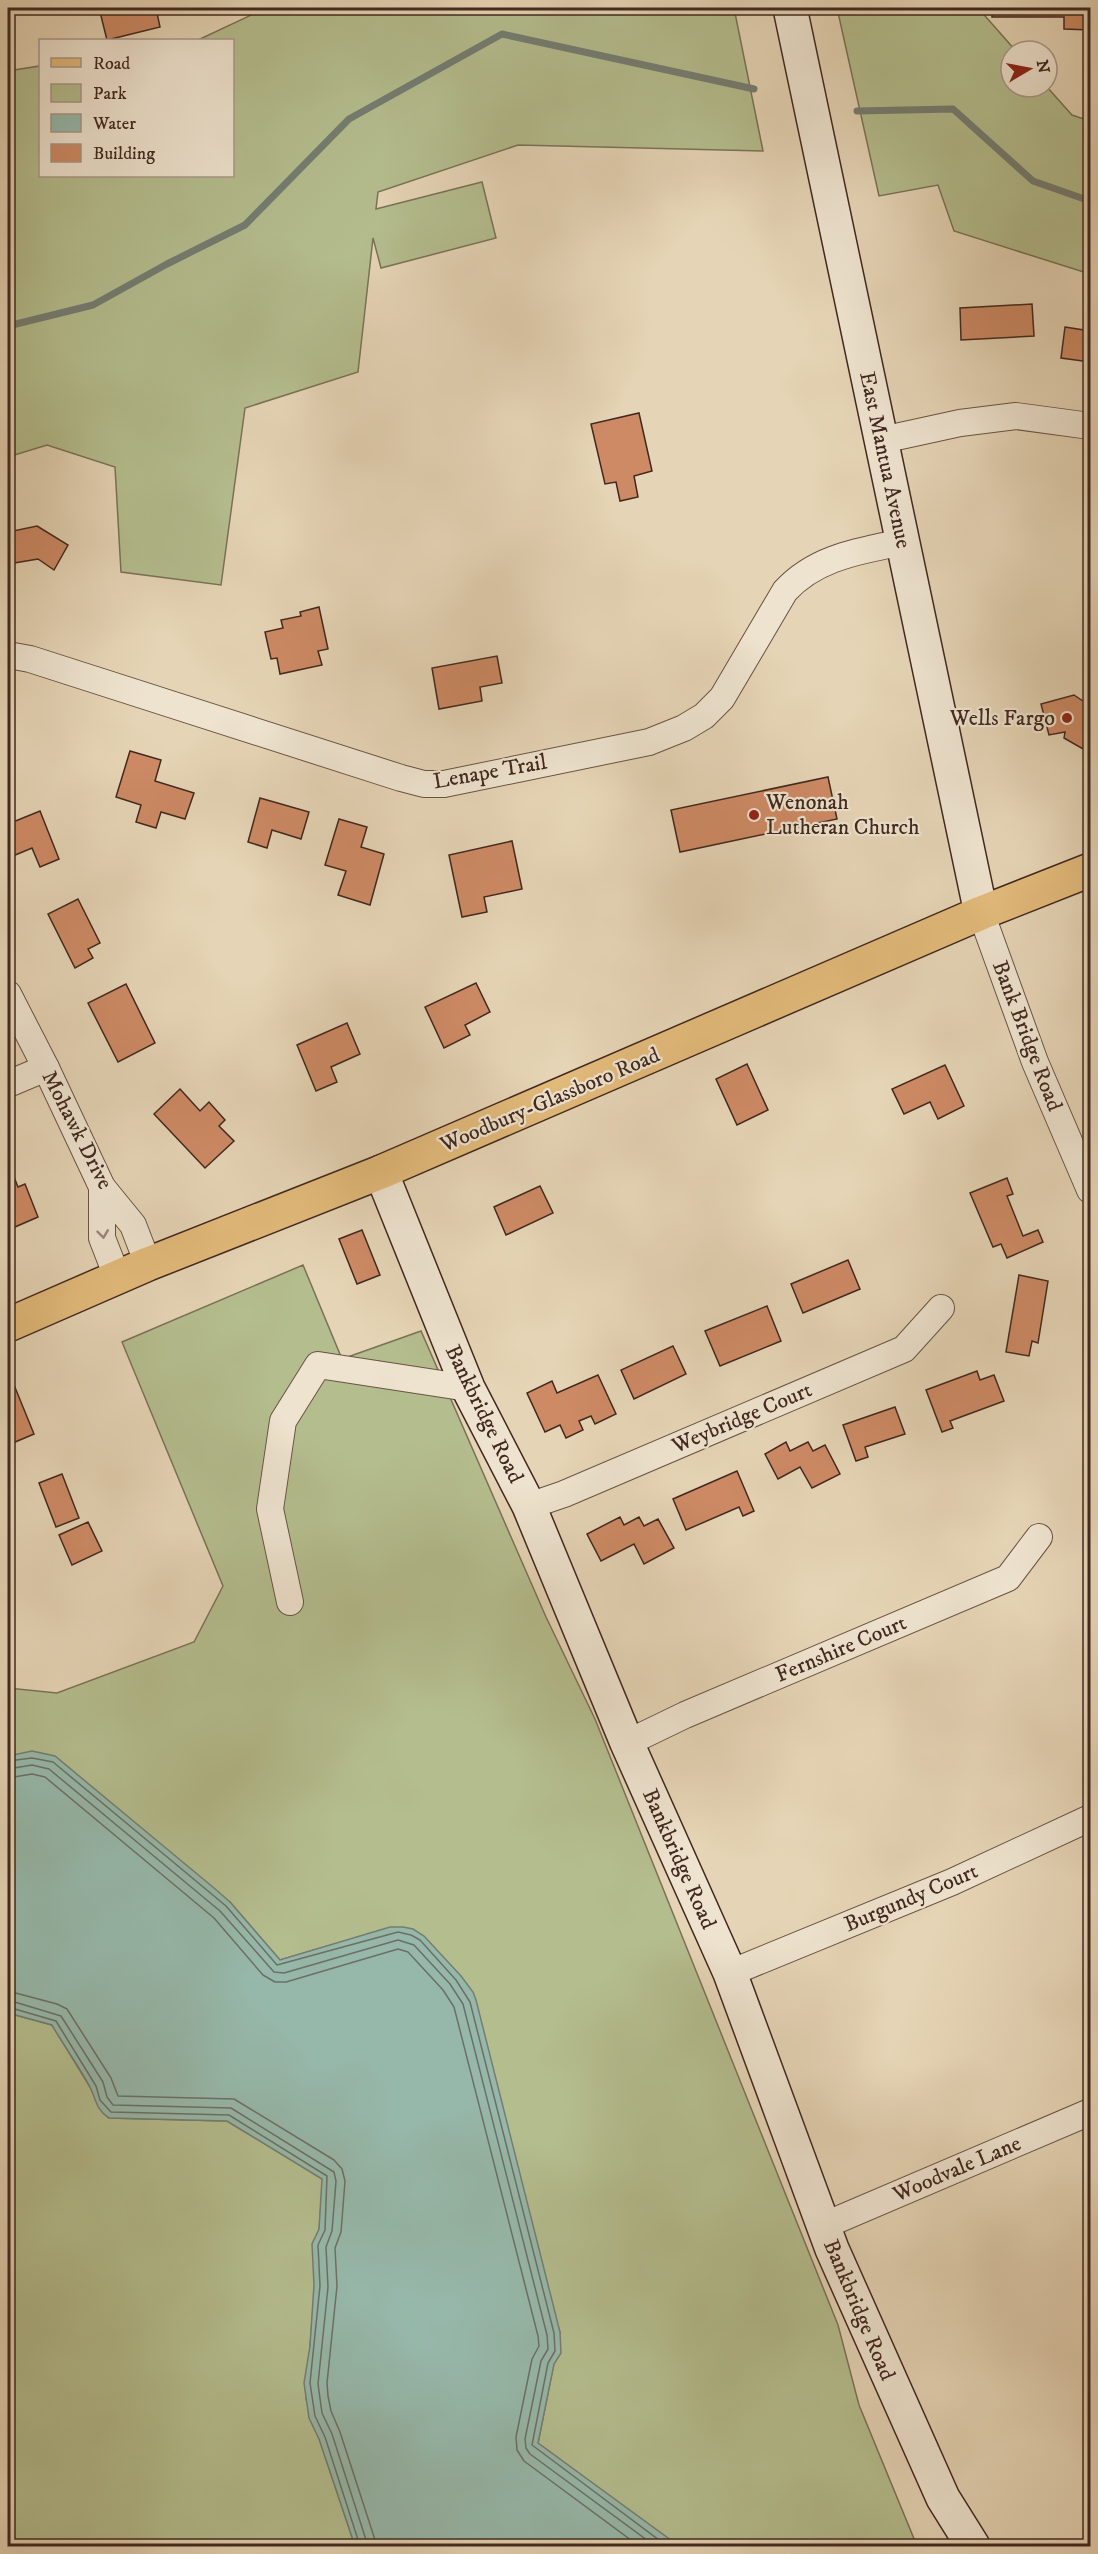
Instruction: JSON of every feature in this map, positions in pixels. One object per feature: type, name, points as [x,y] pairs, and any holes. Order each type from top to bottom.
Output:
[{"type":"main road","name":"Woodbury-Glassboro Road","points":[[8,1325],[148,1264],[381,1172],[981,913],[1090,870]]},
{"type":"street","name":"East Mantua Avenue","points":[[790,8],[981,913]]},
{"type":"street","points":[[882,440],[960,423],[1016,416],[1090,426]]},
{"type":"street","name":"Lenape Trail","points":[[8,655],[30,659],[401,778],[424,784],[444,784],[649,742],[684,728],[704,716],[722,698],[785,591],[794,581],[830,560],[902,542]]},
{"type":"street","name":"Bank Bridge Road","points":[[981,913],[1035,1062],[1090,1190]]},
{"type":"street","name":"Mohawk Drive","points":[[8,994],[102,1187],[133,1225],[148,1264]]},
{"type":"street","points":[[8,1084],[46,1068]]},
{"type":"street","name":"Bankbridge Road","points":[[381,1172],[468,1388],[529,1506],[627,1743],[730,1973],[823,2226],[938,2488],[973,2547]]},
{"type":"street","points":[[102,1187],[102,1238],[118,1279]]},
{"type":"street","name":"Weybridge Court","points":[[529,1506],[564,1494],[904,1349],[941,1308]]},
{"type":"street","points":[[290,1602],[270,1509],[283,1421],[318,1365],[468,1388]]},
{"type":"street","name":"Fernshire Court","points":[[627,1743],[685,1715],[1008,1578],[1038,1537]]},
{"type":"street","name":"Burgundy Court","points":[[730,1973],[952,1882],[1090,1818]]},
{"type":"street","name":"Woodvale Lane","points":[[823,2226],[1090,2112]]},
{"type":"green space","points":[[266,8],[734,8],[763,151],[518,145],[378,192],[376,209],[482,182],[496,238],[381,268],[373,238],[358,372],[245,408],[221,585],[121,572],[115,467],[47,445],[8,457],[8,71],[39,66],[39,177],[234,177],[234,39],[200,39]]},
{"type":"green space","points":[[837,8],[978,8],[1005,39],[999,39],[999,99],[1058,99],[1072,115],[1090,121],[1090,274],[954,231],[938,185],[879,196]]},
{"type":"green space","points":[[303,1265],[342,1359],[421,1331],[546,1617],[595,1719],[838,2325],[859,2405],[917,2546],[677,2546],[538,2443],[560,2332],[386,1929],[280,1960],[230,1902],[8,1767],[8,1688],[57,1693],[194,1642],[223,1586],[122,1342]]},
{"type":"green space","points":[[8,2013],[52,2025],[109,2118],[227,2121],[323,2179],[306,2399],[355,2546],[8,2546]]},
{"type":"water","points":[[32,1751],[55,1756],[214,1888],[230,1902],[280,1960],[390,1927],[403,1927],[413,1929],[424,1936],[461,1976],[476,2000],[560,2332],[561,2353],[554,2364],[538,2443],[679,2546],[355,2546],[319,2439],[309,2418],[304,2383],[310,2346],[314,2285],[312,2244],[319,2229],[322,2179],[227,2121],[109,2118],[99,2108],[86,2079],[52,2025],[8,2013],[8,1756]]},
{"type":"building","points":[[99,8],[156,8],[160,27],[107,39]]},
{"type":"building","points":[[992,8],[1090,8],[1090,30],[1064,29],[1064,17],[992,17]]},
{"type":"building","points":[[1032,304],[1034,336],[961,340],[960,308]]},
{"type":"building","points":[[1065,327],[1090,331],[1090,362],[1061,358]]},
{"type":"building","points":[[639,413],[652,471],[634,476],[638,497],[620,501],[616,482],[605,484],[591,424]]},
{"type":"building","points":[[37,526],[68,545],[54,570],[38,559],[8,564],[8,532]]},
{"type":"building","points":[[319,607],[328,649],[318,651],[322,665],[280,674],[277,658],[271,659],[265,632],[283,628],[281,620],[301,616],[300,612]]},
{"type":"building","points":[[497,656],[502,683],[480,687],[482,701],[439,709],[432,668]]},
{"type":"building","name":"Wells Fargo","points":[[1074,695],[1089,705],[1090,703],[1090,753],[1064,738],[1065,732],[1049,735],[1041,704]]},
{"type":"building","points":[[130,751],[161,760],[155,781],[194,793],[185,819],[161,812],[156,828],[136,822],[141,805],[116,797]]},
{"type":"building","name":"Wenonah Lutheran Church","points":[[828,777],[837,819],[680,852],[671,810]]},
{"type":"building","points":[[260,798],[309,812],[301,839],[272,830],[267,848],[248,842]]},
{"type":"building","points":[[40,811],[59,859],[40,867],[32,848],[13,856],[8,841],[8,824]]},
{"type":"building","points":[[339,819],[367,827],[361,847],[384,854],[370,905],[338,895],[346,871],[325,865]]},
{"type":"building","points":[[512,841],[522,889],[484,897],[487,912],[462,917],[449,855]]},
{"type":"building","points":[[78,899],[100,943],[88,949],[93,958],[75,968],[48,914]]},
{"type":"building","points":[[476,983],[490,1012],[465,1025],[470,1035],[444,1048],[425,1007]]},
{"type":"building","points":[[126,984],[155,1043],[118,1062],[88,1003]]},
{"type":"building","points":[[347,1023],[360,1054],[331,1067],[337,1082],[316,1091],[297,1045]]},
{"type":"building","points":[[747,1064],[768,1110],[737,1125],[716,1079]]},
{"type":"building","points":[[945,1065],[964,1106],[938,1119],[930,1102],[904,1114],[892,1089]]},
{"type":"building","points":[[180,1089],[200,1111],[209,1102],[225,1120],[219,1126],[234,1141],[205,1168],[154,1114]]},
{"type":"building","points":[[8,1162],[18,1187],[25,1184],[38,1217],[8,1230]]},
{"type":"building","points":[[1007,1178],[1013,1194],[1007,1196],[1023,1236],[1038,1230],[1043,1242],[1007,1258],[1001,1244],[993,1247],[970,1193]]},
{"type":"building","points":[[540,1186],[553,1213],[506,1235],[494,1207]]},
{"type":"building","points":[[362,1230],[380,1275],[357,1284],[339,1239]]},
{"type":"building","points":[[848,1260],[860,1289],[803,1313],[791,1284]]},
{"type":"building","points":[[1019,1275],[1048,1281],[1038,1343],[1032,1341],[1029,1356],[1006,1352]]},
{"type":"building","points":[[767,1306],[781,1341],[720,1366],[705,1331]]},
{"type":"building","points":[[673,1346],[686,1374],[634,1399],[621,1370]]},
{"type":"building","points":[[977,1371],[980,1380],[994,1375],[1004,1401],[950,1421],[953,1428],[942,1432],[926,1390]]},
{"type":"building","points":[[598,1375],[616,1414],[595,1424],[591,1416],[579,1421],[583,1430],[566,1438],[560,1425],[545,1432],[527,1393],[552,1381],[557,1393]]},
{"type":"building","points":[[12,1380],[34,1434],[8,1445],[8,1382]]},
{"type":"building","points":[[895,1407],[905,1434],[865,1447],[868,1457],[856,1461],[843,1425]]},
{"type":"building","points":[[786,1442],[790,1451],[808,1442],[813,1451],[825,1445],[840,1474],[812,1488],[800,1467],[778,1479],[765,1454]]},
{"type":"building","points":[[737,1471],[754,1511],[743,1516],[739,1507],[686,1530],[673,1499]]},
{"type":"building","points":[[62,1474],[79,1518],[56,1527],[39,1483]]},
{"type":"building","points":[[620,1517],[624,1525],[639,1517],[644,1526],[658,1519],[674,1548],[644,1564],[634,1544],[601,1561],[587,1534]]},
{"type":"building","points":[[88,1522],[102,1551],[72,1565],[59,1535]]},
{"type":"waterway","points":[[8,326],[93,305],[167,264],[245,225],[349,119],[502,34],[754,89]]},
{"type":"waterway","points":[[857,111],[953,109],[1033,181],[1090,201]]},
{"type":"place","name":"Wells Fargo","points":[[1067,718]]},
{"type":"place","name":"Wenonah Lutheran Church","points":[[754,815]]}]
